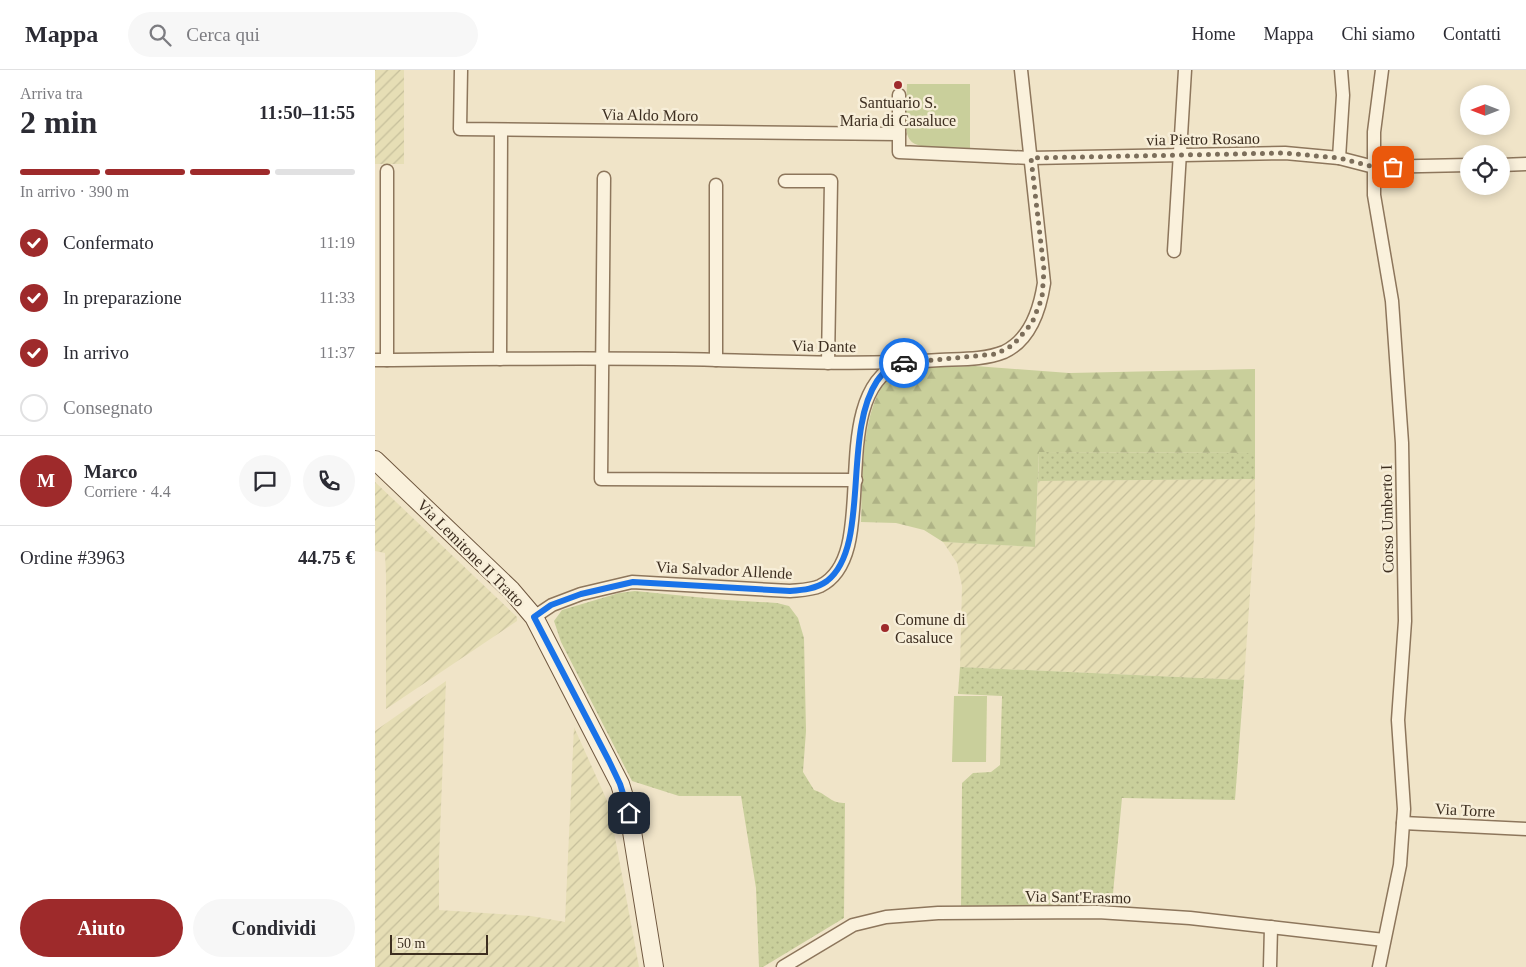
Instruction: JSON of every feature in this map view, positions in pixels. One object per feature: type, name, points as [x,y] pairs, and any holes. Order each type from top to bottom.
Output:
[{"type":"street","name":"Via Aldo Moro","points":[[461,70],[460,130],[899,134]]},
{"type":"street","name":"Via Dante","points":[[381,360],[602,359],[900,363],[996,354],[1013,345],[1032,323],[1042,298],[1044,270],[1021,70]]},
{"type":"street","points":[[1175,251],[1185,70]]},
{"type":"street","points":[[1339,158],[1343,94],[1341,70]]},
{"type":"street","name":"Corso Umberto I","points":[[1379,967],[1400,866],[1403,823],[1399,720],[1405,621],[1402,443],[1391,301],[1374,195],[1374,132],[1382,70]]},
{"type":"street","points":[[899,95],[899,134]]},
{"type":"street","points":[[500,359],[501,130]]},
{"type":"street","name":"via Pietro Rosano","points":[[899,134],[899,152],[1031,158],[1285,153],[1339,158],[1374,167],[1460,165]]},
{"type":"street","points":[[1510,165],[1526,164]]},
{"type":"street","points":[[381,360],[381,228],[387,171]]},
{"type":"street","points":[[604,178],[601,479],[856,480]]},
{"type":"street","points":[[785,181],[831,181],[828,363]]},
{"type":"street","points":[[716,185],[716,360]]},
{"type":"street","name":"Via Salvador Allende","points":[[534,617],[551,605],[581,594],[633,582],[776,591],[809,589],[820,586],[835,573],[849,539],[860,425],[867,398],[880,376],[888,369],[900,363]]},
{"type":"street","name":"Via Lemitone II Tratto","points":[[375,460],[511,590],[534,617],[620,784],[629,813],[654,967]]},
{"type":"street","name":"Via Torre","points":[[1403,823],[1526,829]]},
{"type":"street","name":"Via Sant'Erasmo","points":[[783,967],[853,925],[886,917],[971,912],[1098,912],[1190,918],[1384,940]]},
{"type":"street","points":[[1270,967],[1271,927]]},
{"type":"shaded area","points":[[375,70],[404,70],[404,164],[375,164]]},
{"type":"shaded area","points":[[1255,479],[1255,522],[1244,680],[960,667],[962,586],[957,563],[943,542],[1035,547],[1038,481]]},
{"type":"shaded area","points":[[375,482],[517,617],[517,621],[386,709],[385,553],[375,551]]},
{"type":"shaded area","points":[[446,681],[439,858],[439,910],[531,916],[565,922],[574,727],[609,805],[639,967],[375,967],[375,731]]},
{"type":"green space","points":[[907,84],[970,84],[970,148],[931,147],[911,142],[907,134],[906,123]]},
{"type":"green space","points":[[975,366],[1069,373],[1255,369],[1255,453],[1039,452],[1035,547],[943,542],[924,530],[896,523],[861,522],[863,462],[870,415],[878,395],[888,379],[903,370],[909,369]]},
{"type":"green space","points":[[1039,452],[1255,453],[1255,479],[1038,481]]},
{"type":"green space","points":[[635,591],[777,603],[789,606],[798,618],[804,638],[806,731],[803,772],[814,790],[836,802],[845,803],[844,918],[763,967],[759,967],[756,888],[741,796],[679,796],[632,781],[561,642],[554,621],[562,610],[619,593]]},
{"type":"green space","points":[[960,667],[1244,680],[1235,800],[1122,798],[1112,904],[961,906],[962,783],[973,773],[991,772],[1000,765],[1002,696],[958,694]]},
{"type":"green space","points":[[954,696],[987,696],[986,762],[952,762]]},
{"type":"way so far","points":[[904,363],[981,358],[1006,351],[1023,336],[1032,323],[1042,298],[1044,270],[1031,158],[1285,153],[1339,158],[1374,167],[1393,167]]},
{"type":"place","name":"Santuario S. Maria di Casaluce","points":[[898,85]]},
{"type":"place","name":"Comune di Casaluce","points":[[885,628]]},
{"type":"route","points":[[629,813],[620,784],[609,761],[534,617],[551,605],[581,594],[622,583],[643,582],[776,591],[809,589],[820,586],[835,573],[841,563],[849,539],[855,495],[858,437],[863,408],[880,376],[888,369],[904,363]]}]
